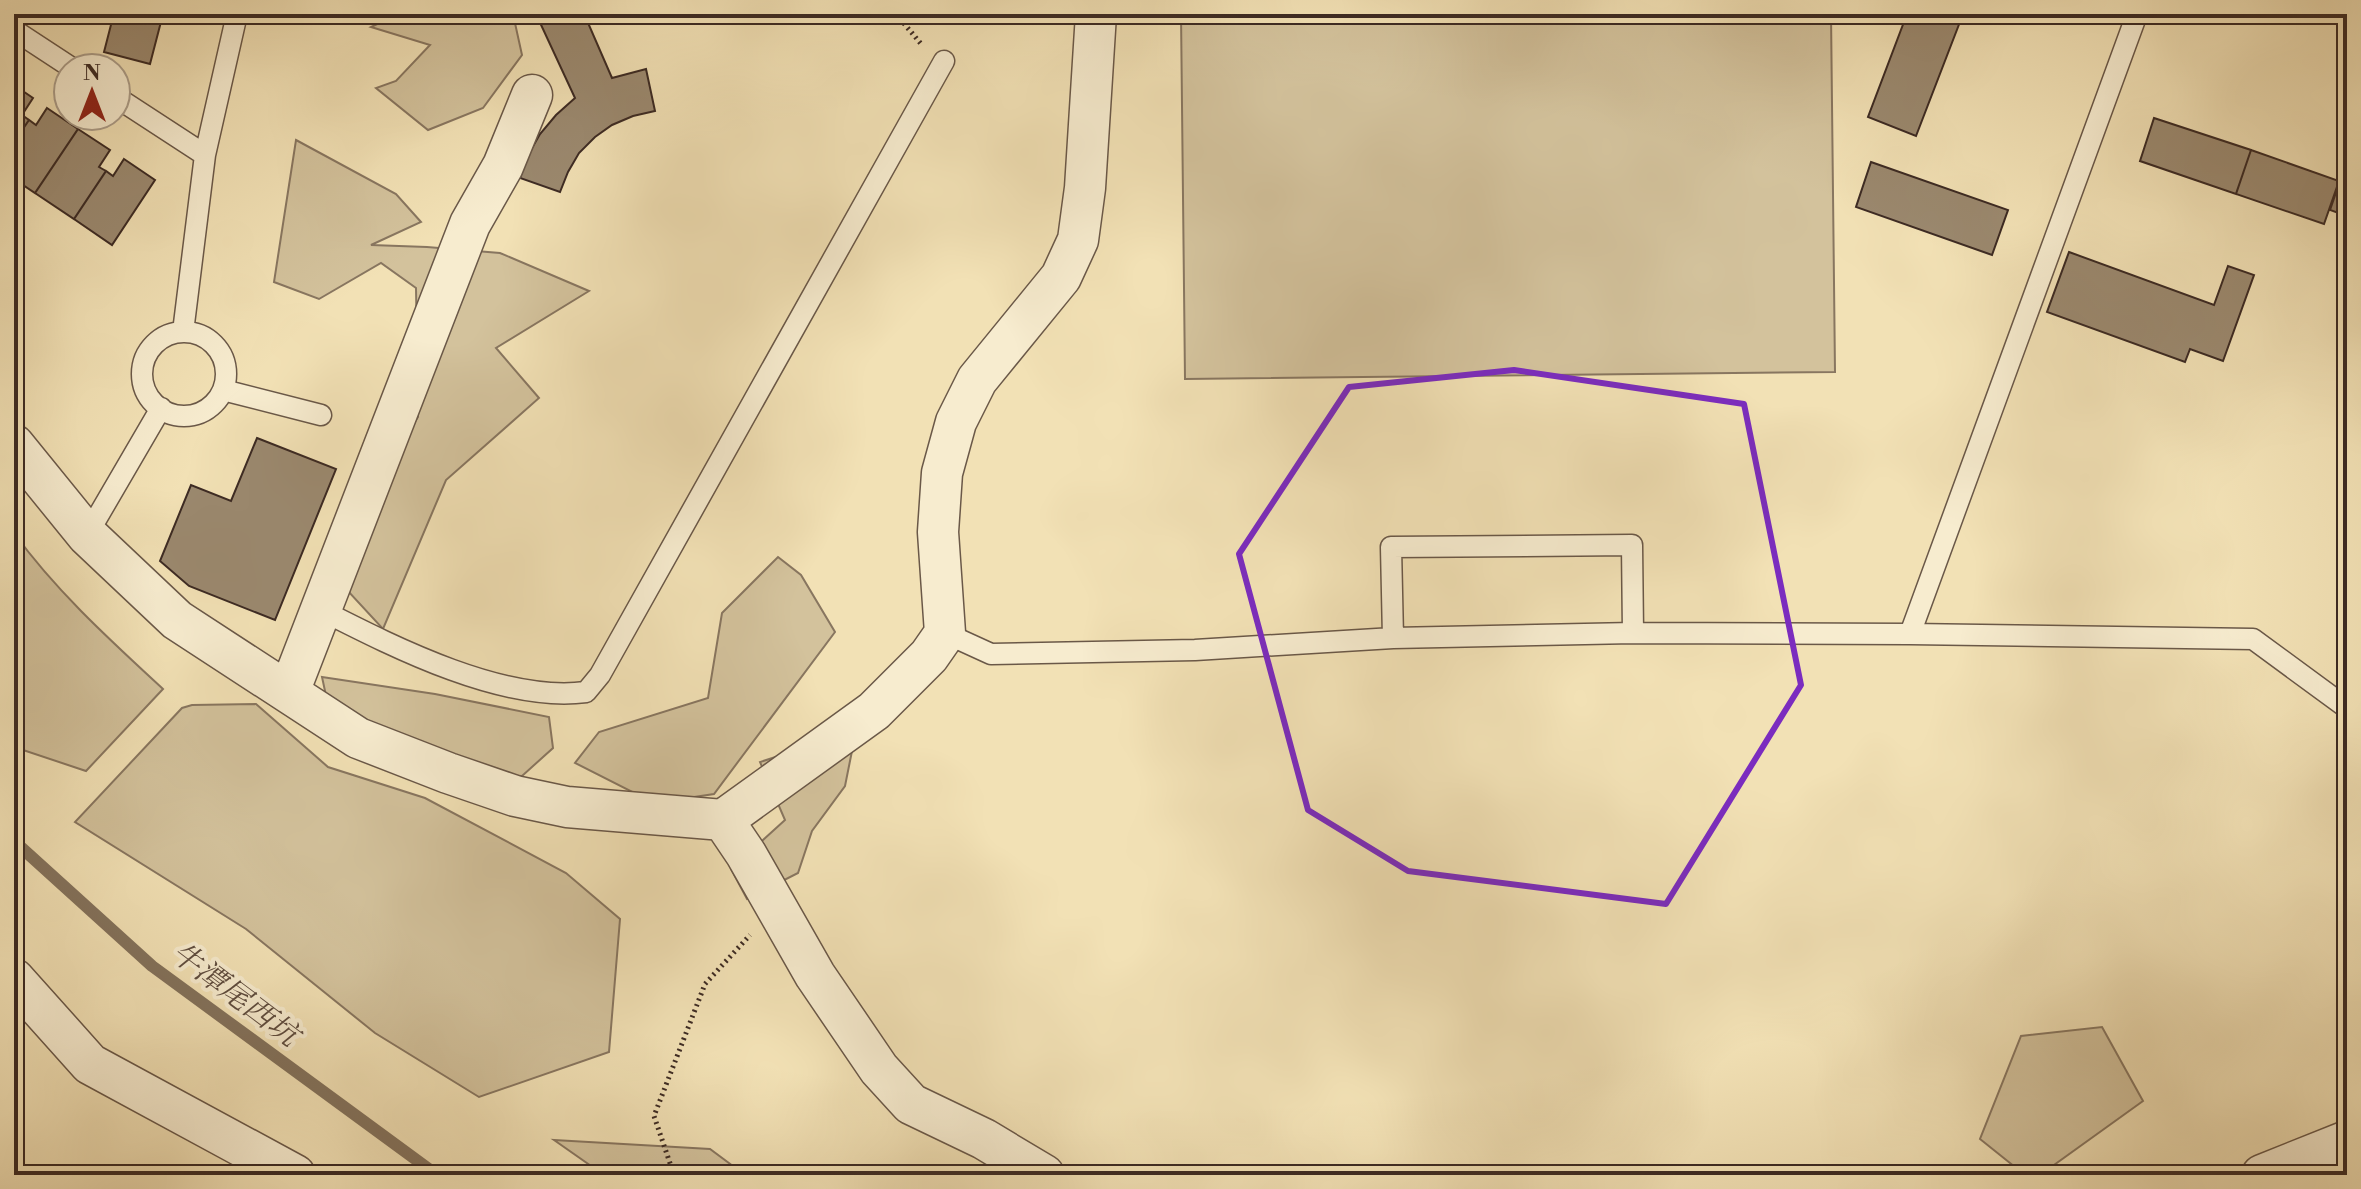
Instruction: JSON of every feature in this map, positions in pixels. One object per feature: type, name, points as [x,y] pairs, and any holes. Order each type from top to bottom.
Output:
[{"type":"street","points":[[14,445],[87,535],[177,620],[358,738],[515,796],[567,807],[723,820],[874,711],[929,656],[945,633],[938,532],[942,473],[956,422],[977,380],[1061,277],[1078,240],[1085,188],[1096,14]]},
{"type":"street","points":[[289,692],[470,224],[503,166],[532,95]]},
{"type":"street","points":[[723,820],[746,854],[815,975],[879,1069],[911,1104],[984,1139],[1044,1175]]},
{"type":"street","points":[[14,979],[90,1064],[295,1175]]},
{"type":"street","points":[[2262,1175],[2347,1141]]},
{"type":"lane","points":[[183,332],[205,155],[237,14]]},
{"type":"lane","points":[[1910,634],[2137,14]]},
{"type":"lane","points":[[14,30],[52,55]]},
{"type":"lane","points":[[321,610],[398,649],[492,683],[563,695],[586,692],[600,675],[944,61]]},
{"type":"lane","points":[[132,107],[205,155]]},
{"type":"lane","points":[[183,332],[207,338],[218,348],[226,376],[223,390],[215,402],[203,411],[189,415],[174,414],[151,400],[144,389],[142,375],[148,350],[169,334],[183,332]]},
{"type":"lane","points":[[223,390],[321,415]]},
{"type":"lane","points":[[87,535],[161,408]]},
{"type":"lane","points":[[1393,638],[1391,547],[1632,545],[1633,633]]},
{"type":"lane","points":[[945,633],[991,654],[1195,650],[1393,638],[1633,633],[2253,639],[2347,708]]},
{"type":"path","points":[[674,1175],[654,1116],[705,984],[775,908]]},
{"type":"highlighted area","points":[[1514,370],[1744,404],[1801,685],[1666,904],[1408,871],[1308,810],[1239,554],[1349,387]]},
{"type":"shaded area","points":[[398,14],[513,14],[522,55],[483,108],[428,130],[376,88],[396,81],[430,45],[371,27]]},
{"type":"shaded area","points":[[1181,14],[1831,14],[1835,372],[1185,379]]},
{"type":"shaded area","points":[[296,140],[396,194],[421,222],[371,245],[500,253],[589,291],[496,348],[539,398],[446,480],[383,629],[322,563],[418,417],[416,288],[381,263],[319,299],[274,282]]},
{"type":"shaded area","points":[[14,533],[66,595],[163,689],[86,771],[14,747]]},
{"type":"shaded area","points":[[778,557],[801,575],[835,632],[714,794],[654,803],[575,763],[599,732],[708,698],[722,613]]},
{"type":"shaded area","points":[[322,677],[435,694],[549,717],[553,748],[522,776],[387,768],[328,705]]},
{"type":"shaded area","points":[[256,704],[328,767],[425,798],[566,873],[620,919],[609,1052],[479,1097],[375,1033],[246,929],[75,822],[182,708],[192,705]]},
{"type":"shaded area","points":[[856,731],[845,786],[812,831],[798,873],[747,899],[731,869],[785,820],[760,762]]},
{"type":"shaded area","points":[[2102,1027],[2143,1101],[2040,1175],[2025,1175],[1980,1139],[2021,1036]]},
{"type":"shaded area","points":[[554,1140],[710,1149],[745,1175],[604,1175]]},
{"type":"building","points":[[103,14],[163,14],[150,64],[132,59],[132,52],[104,52],[113,17]]},
{"type":"building","points":[[536,14],[589,14],[585,16],[612,78],[646,69],[655,111],[612,125],[595,137],[579,153],[560,192],[520,178],[540,134],[575,98]]},
{"type":"building","points":[[1907,14],[1963,14],[1916,136],[1868,117]]},
{"type":"building","points":[[14,85],[33,98],[22,115],[29,120],[14,142]]},
{"type":"building","points":[[47,108],[52,111],[52,132],[76,132],[35,193],[14,179],[14,142],[29,120],[36,125]]},
{"type":"building","points":[[2154,118],[2251,150],[2236,194],[2140,161]]},
{"type":"building","points":[[76,132],[83,132],[110,150],[99,167],[106,171],[74,219],[35,193]]},
{"type":"building","points":[[2251,150],[2339,181],[2324,224],[2236,194]]},
{"type":"building","points":[[124,159],[155,180],[112,245],[74,219],[106,171],[113,176]]},
{"type":"building","points":[[1871,162],[2008,210],[1992,255],[1856,207]]},
{"type":"building","points":[[2343,172],[2347,173],[2347,216],[2330,210]]},
{"type":"building","points":[[2069,252],[2214,305],[2228,266],[2254,275],[2223,361],[2190,349],[2185,362],[2047,312]]},
{"type":"building","points":[[257,438],[336,469],[275,620],[189,586],[160,561],[191,485],[231,501]]},
{"type":"waterway","name":"牛潭尾西坑","points":[[14,841],[152,966],[437,1175]]}]
